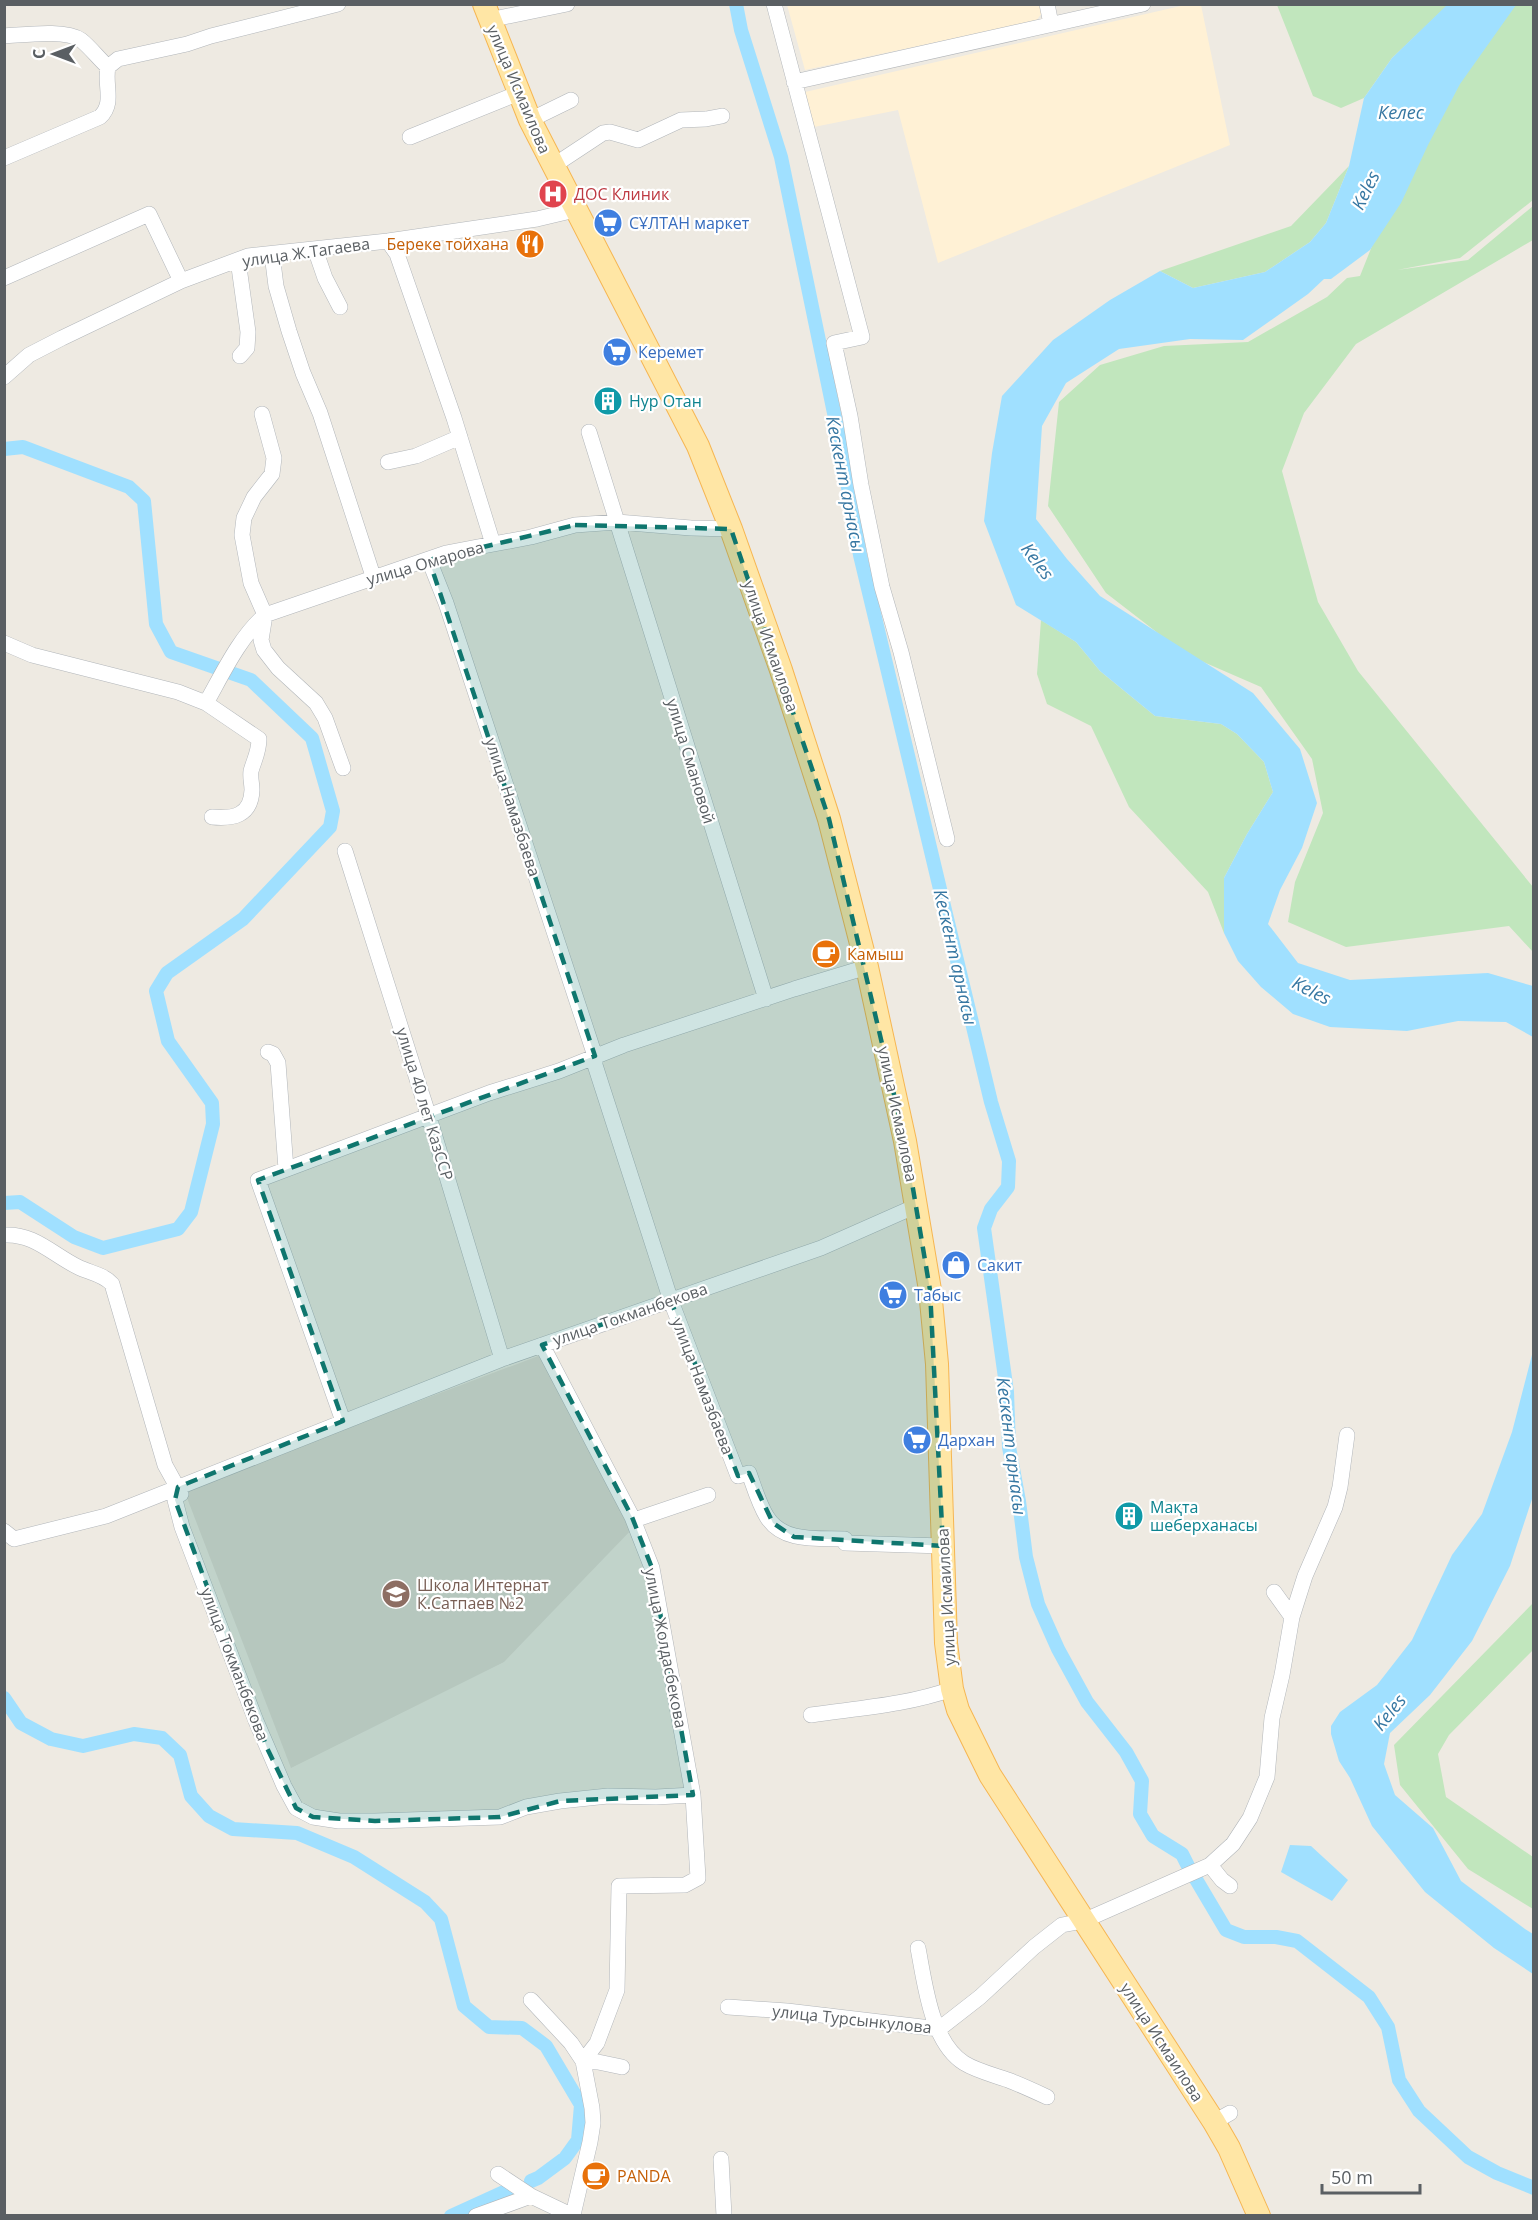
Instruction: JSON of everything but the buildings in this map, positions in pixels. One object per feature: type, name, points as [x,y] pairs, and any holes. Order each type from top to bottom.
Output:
[{"type":"main road","name":"улица Исмаилова","points":[[486,12],[530,120],[698,446],[731,529],[781,670],[829,819],[867,967],[905,1141],[930,1290],[937,1364],[946,1643],[952,1689],[958,1710],[990,1775],[1083,1921],[1222,2118],[1229,2148],[1259,2216]]},
{"type":"street","points":[[108,67],[117,59],[187,44],[339,4]]},
{"type":"street","points":[[486,12],[567,4]]},
{"type":"street","points":[[774,4],[862,338],[834,343],[882,587],[901,652],[947,839]]},
{"type":"street","points":[[1047,4],[1051,24]]},
{"type":"street","points":[[794,82],[1143,4]]},
{"type":"street","points":[[4,36],[52,34],[72,36],[81,40],[108,67],[108,108],[100,117],[4,158]]},
{"type":"street","points":[[410,137],[519,93]]},
{"type":"street","points":[[530,120],[572,100]]},
{"type":"street","points":[[553,166],[603,134],[610,132],[638,140],[681,120],[722,116]]},
{"type":"street","name":"улица Ж.Тагаева","points":[[4,377],[29,356],[182,281],[248,256],[388,242],[537,219],[575,210]]},
{"type":"street","points":[[4,278],[149,214],[182,281]]},
{"type":"street","points":[[388,242],[397,254],[460,437],[493,544]]},
{"type":"street","points":[[315,249],[325,278],[340,307]]},
{"type":"street","points":[[272,254],[276,286],[289,331],[320,413],[373,576]]},
{"type":"street","points":[[238,260],[248,332],[247,348],[240,356]]},
{"type":"street","points":[[262,414],[274,458],[272,474],[254,497],[244,518],[242,534],[251,583],[265,615],[261,640],[264,650],[278,668],[316,703],[325,718],[343,768]]},
{"type":"street","name":"улица Смановой","points":[[589,432],[766,999]]},
{"type":"street","points":[[388,462],[416,456],[460,437]]},
{"type":"street","name":"улица Омарова","points":[[206,703],[229,662],[256,622],[265,615],[373,576],[446,553],[531,537],[575,525],[617,522],[731,529]]},
{"type":"street","name":"улица Намазбаева","points":[[429,560],[450,614],[595,1056],[595,1065],[671,1301],[738,1476],[749,1473],[767,1517],[780,1530],[794,1537],[845,1539],[845,1543],[943,1546]]},
{"type":"street","points":[[4,643],[32,655],[178,692],[206,703],[259,740],[258,754],[250,778],[251,795],[247,806],[241,814],[232,818],[212,817]]},
{"type":"street","name":"улица 40 лет КазССР","points":[[345,851],[502,1359]]},
{"type":"street","points":[[343,1421],[258,1180],[489,1093],[559,1071],[595,1056],[794,988],[867,967]]},
{"type":"street","points":[[268,1052],[273,1054],[278,1064],[286,1169]]},
{"type":"street","name":"улица Токманбекова","points":[[4,1532],[14,1539],[106,1516],[181,1492],[343,1421],[502,1359],[822,1248],[916,1206]]},
{"type":"street","name":"улица Токманбекова","points":[[4,1235],[16,1234],[37,1241],[79,1267],[106,1278],[112,1284],[165,1465],[181,1492]]},
{"type":"street","name":"улица Жолдасбекова","points":[[542,1345],[634,1520],[652,1568],[693,1795],[698,1878],[684,1885],[619,1886],[617,1990],[597,2043],[583,2061]]},
{"type":"street","name":"улица Турсынкулова","points":[[728,2007],[787,2011],[939,2029],[980,1997],[1034,1947],[1062,1925],[1083,1921],[1210,1865],[1233,1844],[1250,1818],[1263,1789],[1270,1754],[1272,1718],[1292,1617],[1305,1576],[1335,1507],[1347,1435]]},
{"type":"street","name":"улица Токманбекова","points":[[181,1492],[175,1500],[182,1527],[256,1721],[296,1808],[313,1817],[326,1819],[399,1821],[500,1817],[526,1807],[608,1796],[693,1795]]},
{"type":"street","points":[[634,1520],[708,1495]]},
{"type":"street","points":[[1274,1592],[1292,1617]]},
{"type":"street","points":[[812,1715],[903,1703],[928,1698],[952,1689]]},
{"type":"street","points":[[1210,1865],[1221,1880],[1230,1886]]},
{"type":"street","points":[[918,1948],[932,2014],[945,2043],[963,2062],[1047,2097]]},
{"type":"street","points":[[498,2174],[531,2196],[573,2215],[593,2123],[583,2061],[571,2043],[531,2000]]},
{"type":"street","points":[[583,2061],[622,2067]]},
{"type":"street","points":[[722,2159],[724,2216]]},
{"type":"street","points":[[476,2216],[531,2196]]},
{"type":"highlighted area","points":[[575,525],[731,529],[829,819],[905,1141],[930,1290],[943,1546],[794,1537],[773,1523],[749,1473],[738,1476],[671,1301],[542,1345],[632,1517],[652,1568],[693,1795],[560,1801],[500,1817],[375,1821],[313,1817],[296,1808],[267,1748],[175,1500],[178,1487],[343,1421],[258,1180],[595,1056],[429,560]]},
{"type":"shaded area","points":[[1044,4],[1045,9],[1036,21],[805,70],[787,5]]},
{"type":"shaded area","points":[[1185,5],[1201,5],[1230,145],[938,263],[898,110],[814,127],[805,92]]},
{"type":"shaded area","name":"Школа Интернат К.Сатпаев №2","points":[[546,1353],[635,1526],[504,1662],[291,1768],[184,1490]]},
{"type":"green space","points":[[1277,5],[1448,5],[1392,58],[1364,98],[1341,108],[1313,96]]},
{"type":"green space","points":[[1510,5],[1533,5],[1533,200],[1460,258],[1397,270],[1468,260],[1533,206],[1533,240],[1356,344],[1304,413],[1282,471],[1318,602],[1358,671],[1533,887],[1533,952],[1509,926],[1346,947],[1288,922],[1295,882],[1323,813],[1312,759],[1261,687],[1185,654],[1106,593],[1048,506],[1059,402],[1100,365],[1164,346],[1248,342],[1327,297],[1347,278],[1360,276],[1428,106]]},
{"type":"green space","points":[[1349,166],[1326,223],[1310,242],[1265,272],[1193,288],[1160,271],[1291,226]]},
{"type":"green space","points":[[1041,620],[1076,642],[1100,671],[1155,716],[1221,724],[1237,734],[1264,762],[1273,792],[1224,878],[1224,933],[1208,892],[1129,807],[1091,726],[1047,704],[1037,674]]},
{"type":"green space","points":[[1533,1603],[1533,1650],[1449,1735],[1438,1754],[1446,1797],[1533,1857],[1533,1909],[1468,1869],[1400,1785],[1394,1745]]},
{"type":"water","name":"Келес","points":[[1448,4],[1516,5],[1460,84],[1401,203],[1370,250],[1331,279],[1324,279],[1308,294],[1243,340],[1190,339],[1119,349],[1066,383],[1042,426],[1036,519],[1100,596],[1253,693],[1300,749],[1317,803],[1302,848],[1280,890],[1268,924],[1298,963],[1350,980],[1488,973],[1533,986],[1533,1037],[1506,1022],[1458,1021],[1407,1031],[1330,1027],[1293,1014],[1261,987],[1238,961],[1224,933],[1224,878],[1273,792],[1264,762],[1237,734],[1221,724],[1155,716],[1100,671],[1076,642],[1016,605],[984,521],[1002,396],[1053,340],[1110,300],[1160,271],[1193,288],[1265,272],[1310,242],[1326,223],[1349,166],[1364,98],[1392,58]]},
{"type":"water","name":"Keles","points":[[1533,1351],[1533,1496],[1510,1566],[1472,1641],[1430,1695],[1390,1733],[1384,1764],[1395,1795],[1433,1828],[1461,1881],[1533,1934],[1533,1974],[1494,1948],[1425,1892],[1372,1826],[1350,1778],[1339,1761],[1331,1726],[1340,1712],[1377,1685],[1412,1640],[1452,1555],[1482,1514],[1512,1432]]},
{"type":"water","points":[[1290,1845],[1311,1846],[1348,1880],[1332,1901],[1281,1872]]},
{"type":"waterway","name":"Кескент арнасы","points":[[736,4],[741,30],[781,157],[840,442],[860,555],[991,1102],[1009,1161],[1008,1187],[991,1209],[984,1228],[1007,1392],[1009,1447],[1026,1557],[1038,1604],[1058,1649],[1087,1702],[1126,1752],[1142,1781],[1140,1814],[1153,1836],[1182,1854],[1189,1868]]},
{"type":"waterway","points":[[4,449],[23,447],[129,487],[144,501],[156,624],[171,652],[251,680],[312,738],[333,811],[330,827],[243,919],[167,973],[156,991],[168,1041],[212,1103],[213,1124],[191,1212],[178,1229],[103,1248],[74,1237],[20,1202],[4,1203]]},
{"type":"waterway","points":[[4,1698],[21,1723],[51,1739],[83,1746],[134,1734],[162,1738],[180,1755],[191,1796],[209,1816],[233,1829],[297,1833],[354,1857],[425,1902],[441,1919],[464,2006],[489,2027],[522,2028],[546,2046],[581,2105],[578,2140],[565,2158],[531,2181]]},
{"type":"waterway","name":"Кескент арнасы","points":[[1194,1876],[1226,1930],[1244,1937],[1276,1937],[1297,1941],[1369,1997],[1388,2027],[1399,2080],[1419,2111],[1468,2157],[1497,2173],[1534,2188]]},
{"type":"waterway","points":[[451,2216],[508,2190]]},
{"type":"place","name":"ДОС Клиник","points":[[553,194]]},
{"type":"place","name":"СҰЛТАН маркет","points":[[608,223]]},
{"type":"place","name":"Береке тойхана","points":[[530,244]]},
{"type":"place","name":"Керемет","points":[[617,352]]},
{"type":"place","name":"Нур Отан","points":[[608,401]]},
{"type":"place","name":"Камыш","points":[[826,954]]},
{"type":"place","name":"Сакит","points":[[956,1265]]},
{"type":"place","name":"Табыс","points":[[893,1295]]},
{"type":"place","name":"Дархан","points":[[917,1440]]},
{"type":"place","name":"Мақта шеберханасы","points":[[1129,1516]]},
{"type":"place","name":"Школа Интернат К.Сатпаев №2","points":[[396,1594]]},
{"type":"place","name":"PANDA","points":[[596,2176]]}]
